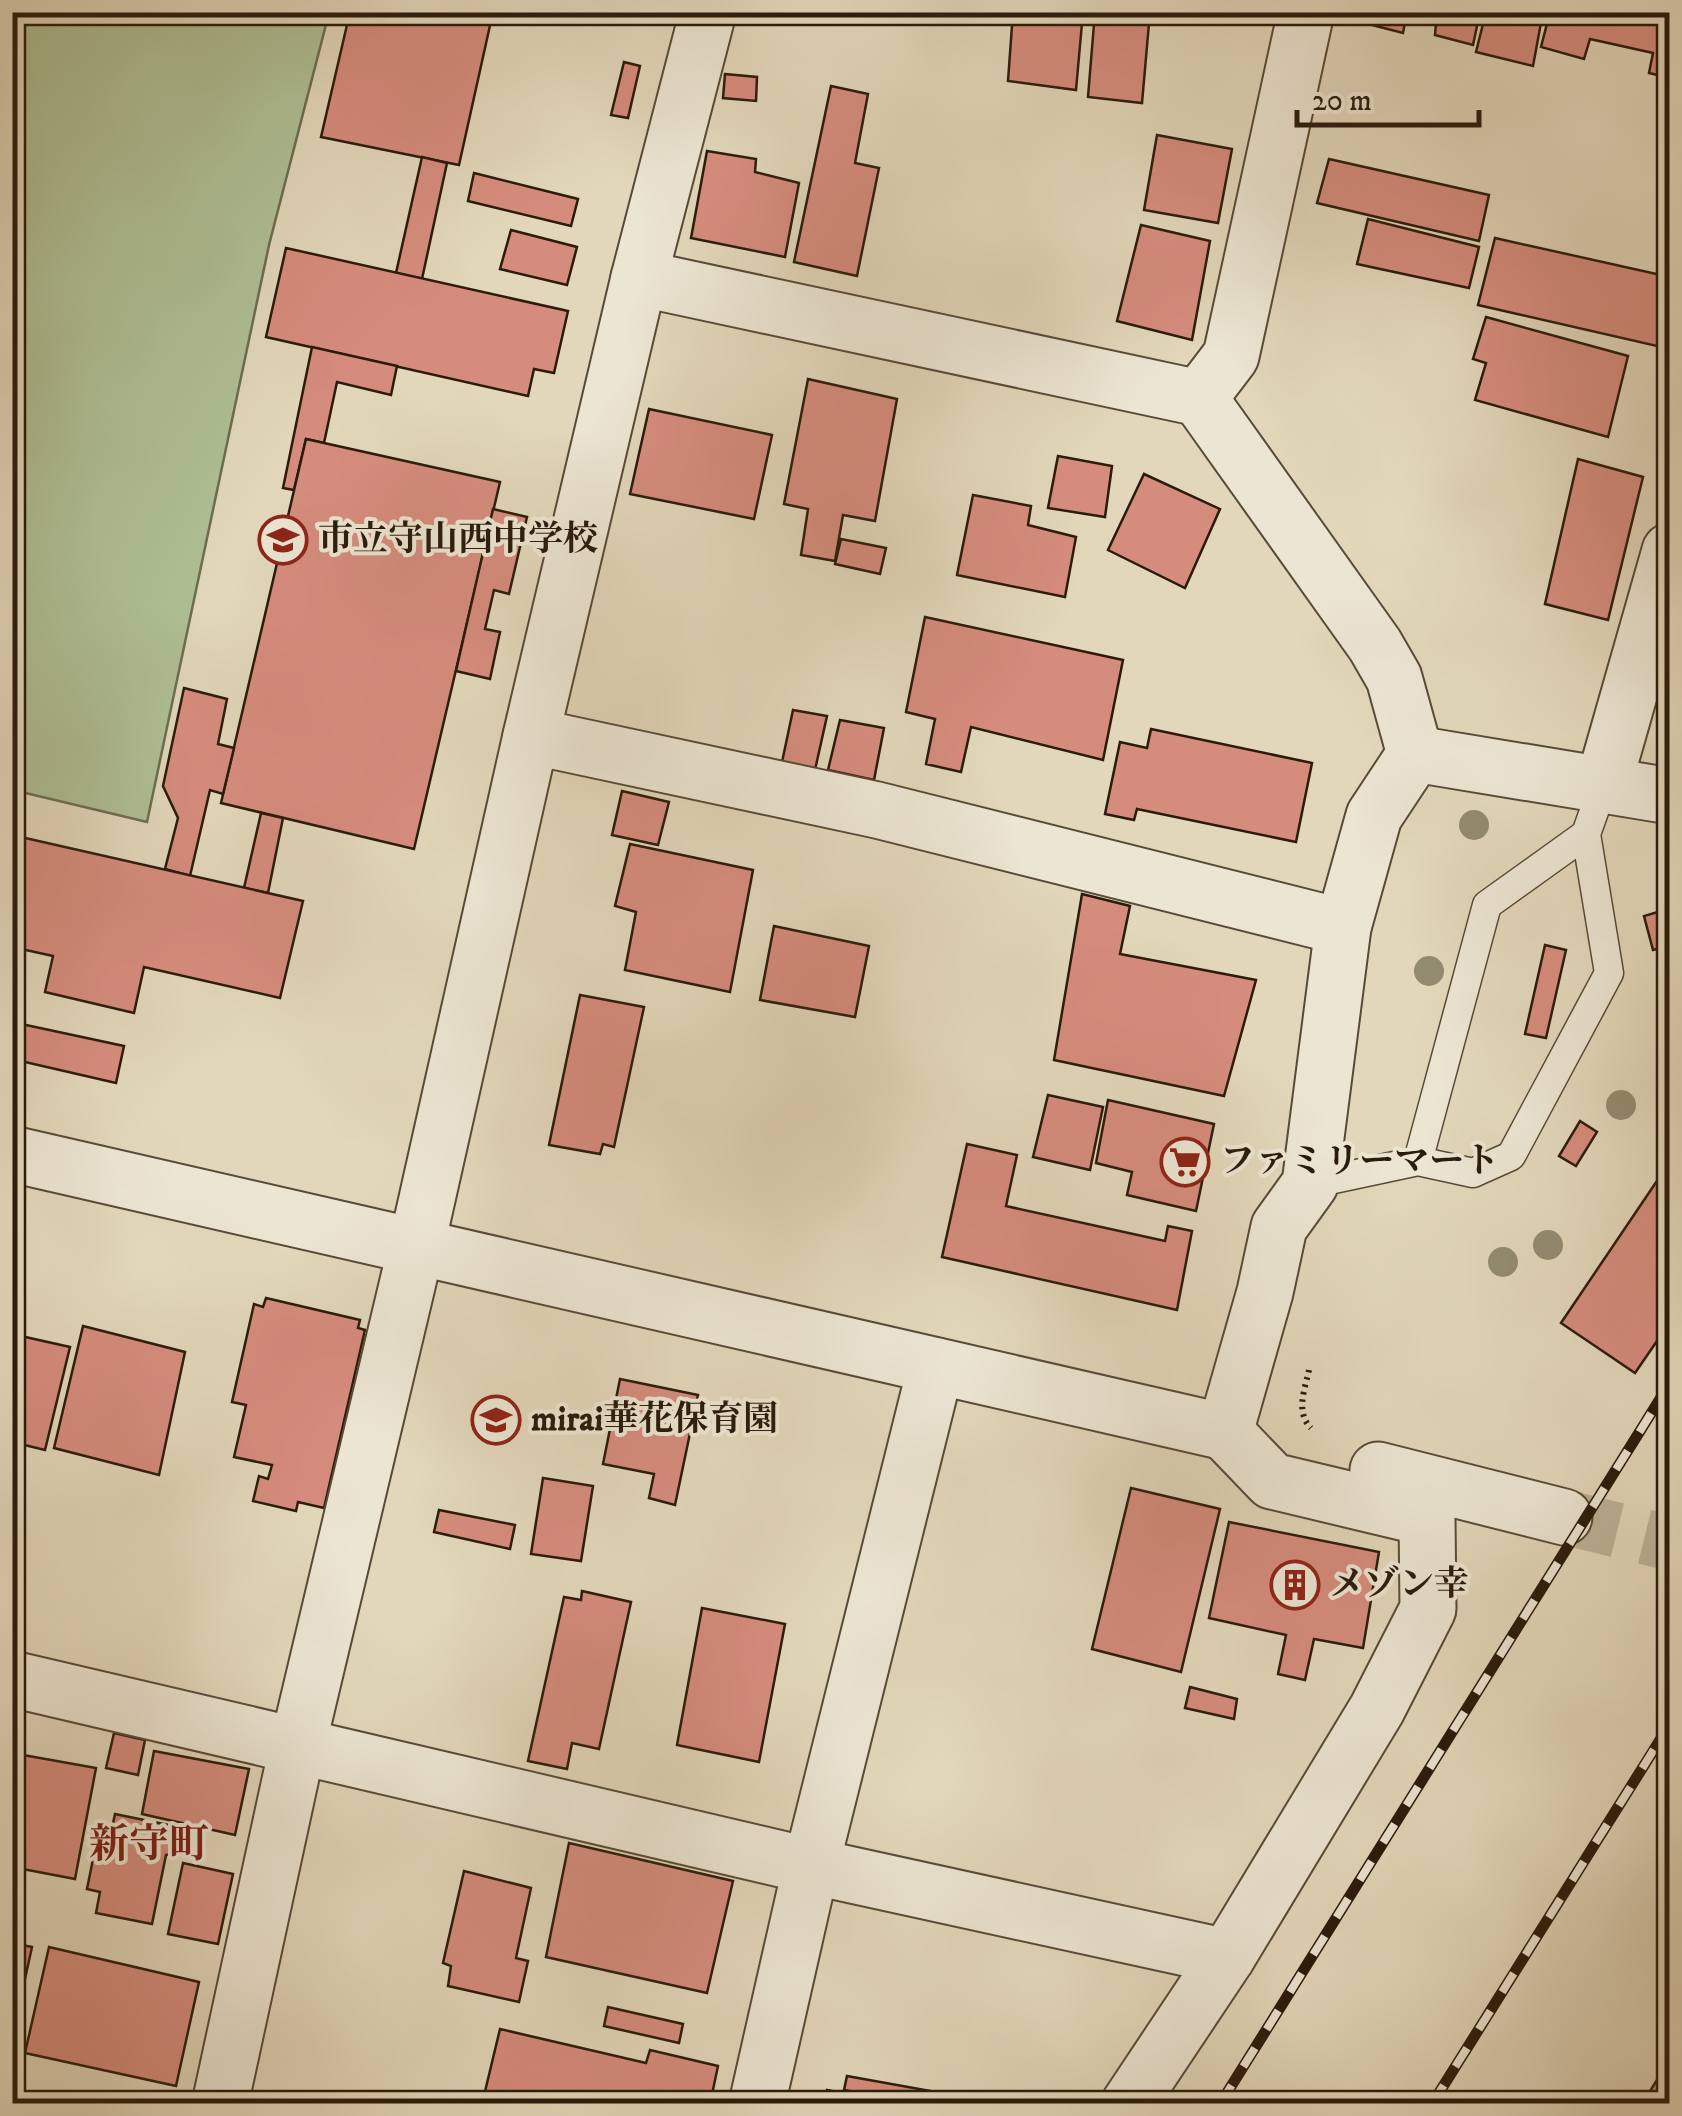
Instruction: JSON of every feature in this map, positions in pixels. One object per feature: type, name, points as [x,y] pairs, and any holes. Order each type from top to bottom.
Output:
[{"type":"street","points":[[220,2104],[298,1744],[416,1248],[531,736],[639,278],[708,12]]},
{"type":"street","points":[[1199,398],[1230,356],[1306,12]]},
{"type":"street","points":[[639,278],[1199,398],[1375,645],[1394,678],[1415,754],[1374,816],[1343,928],[1310,1184],[1278,1227],[1265,1292],[1225,1432]]},
{"type":"street","points":[[1594,810],[1670,551]]},
{"type":"street","points":[[531,736],[877,810],[1343,928]]},
{"type":"street","points":[[1415,754],[1594,810],[1670,796]]},
{"type":"street","points":[[12,1154],[1225,1432],[1564,1516]]},
{"type":"street","points":[[757,2104],[811,1866],[936,1366]]},
{"type":"street","points":[[1129,2104],[1227,1957],[1378,1710],[1428,1608],[1427,1518],[1272,1481],[1225,1432]]},
{"type":"street","points":[[12,1679],[811,1866],[1227,1957]]},
{"type":"lane","points":[[1310,1184],[1418,1161],[1473,1173],[1511,1156],[1610,972],[1594,810]]},
{"type":"lane","points":[[1418,1161],[1487,905],[1594,810]]},
{"type":"green space","points":[[13,12],[329,13],[269,245],[147,822],[13,790]]},
{"type":"building","points":[[350,12],[493,12],[459,165],[321,137]]},
{"type":"building","points":[[1013,12],[1083,12],[1076,90],[1008,81]]},
{"type":"building","points":[[1095,12],[1150,12],[1142,103],[1088,97]]},
{"type":"building","points":[[1346,12],[1407,12],[1403,33],[1345,18]]},
{"type":"building","points":[[1416,12],[1480,12],[1473,45],[1435,35],[1436,23],[1415,20]]},
{"type":"building","points":[[1486,12],[1543,12],[1533,66],[1476,52]]},
{"type":"building","points":[[1550,12],[1670,12],[1670,78],[1649,73],[1653,53],[1590,39],[1584,59],[1541,47]]},
{"type":"building","points":[[624,62],[640,66],[628,118],[611,115]]},
{"type":"building","points":[[725,74],[757,77],[756,101],[723,98]]},
{"type":"building","points":[[831,86],[868,94],[855,163],[879,168],[857,276],[794,262]]},
{"type":"building","points":[[1157,135],[1232,149],[1218,223],[1144,210]]},
{"type":"building","points":[[707,151],[756,159],[755,172],[799,183],[785,257],[691,238]]},
{"type":"building","points":[[422,157],[447,163],[422,279],[396,273]]},
{"type":"building","points":[[1329,159],[1489,195],[1479,241],[1317,203]]},
{"type":"building","points":[[474,173],[578,199],[571,226],[468,201]]},
{"type":"building","points":[[1368,219],[1479,247],[1469,288],[1357,264]]},
{"type":"building","points":[[1141,225],[1210,241],[1192,340],[1117,321]]},
{"type":"building","points":[[511,230],[577,247],[567,285],[500,269]]},
{"type":"building","points":[[1495,238],[1670,277],[1670,349],[1478,305]]},
{"type":"building","points":[[286,248],[568,311],[554,373],[534,369],[528,396],[266,337]]},
{"type":"building","points":[[1486,317],[1628,356],[1608,437],[1475,400],[1486,363],[1473,359]]},
{"type":"building","points":[[312,347],[397,366],[391,395],[337,382],[324,443],[306,439],[294,490],[283,488]]},
{"type":"building","points":[[808,379],[897,399],[875,521],[843,515],[835,561],[801,555],[808,509],[784,504]]},
{"type":"building","points":[[649,409],[772,435],[754,519],[630,494]]},
{"type":"building","points":[[306,439],[500,482],[414,849],[221,803]]},
{"type":"building","points":[[1058,456],[1112,466],[1105,517],[1048,508]]},
{"type":"building","points":[[1578,459],[1643,477],[1608,620],[1545,604]]},
{"type":"building","points":[[1144,474],[1220,509],[1185,588],[1108,550]]},
{"type":"building","points":[[973,495],[1031,506],[1028,525],[1076,537],[1065,597],[957,575]]},
{"type":"building","points":[[493,509],[527,517],[509,594],[494,590],[485,629],[500,632],[490,679],[456,671]]},
{"type":"building","points":[[841,539],[886,548],[880,574],[835,564]]},
{"type":"building","points":[[925,617],[1123,660],[1103,760],[971,727],[961,772],[926,764],[935,719],[906,712]]},
{"type":"building","points":[[184,688],[227,699],[218,744],[234,748],[223,794],[210,790],[190,876],[165,869],[178,818],[163,786]]},
{"type":"building","points":[[793,710],[827,716],[815,770],[782,762]]},
{"type":"building","points":[[840,720],[884,728],[874,780],[828,770]]},
{"type":"building","points":[[1151,729],[1312,763],[1296,842],[1137,809],[1134,820],[1105,814],[1120,742],[1147,748]]},
{"type":"building","points":[[622,791],[669,802],[658,845],[612,835]]},
{"type":"building","points":[[261,813],[283,818],[268,893],[244,888]]},
{"type":"building","points":[[12,835],[303,901],[280,998],[144,967],[134,1013],[45,992],[53,956],[12,947]]},
{"type":"building","points":[[630,844],[753,870],[730,992],[625,970],[636,912],[615,906]]},
{"type":"building","points":[[1082,894],[1130,906],[1120,954],[1256,980],[1224,1096],[1054,1060]]},
{"type":"building","points":[[1661,911],[1670,946],[1653,950],[1644,916]]},
{"type":"building","points":[[774,926],[869,946],[855,1017],[760,1000]]},
{"type":"building","points":[[1545,945],[1566,950],[1546,1038],[1525,1034]]},
{"type":"building","points":[[580,995],[644,1007],[614,1147],[603,1144],[600,1154],[549,1145]]},
{"type":"building","points":[[12,1022],[124,1046],[116,1083],[12,1059]]},
{"type":"building","points":[[1048,1095],[1103,1107],[1090,1170],[1033,1157]]},
{"type":"building","points":[[1108,1100],[1214,1124],[1196,1211],[1127,1195],[1132,1172],[1096,1163]]},
{"type":"building","points":[[1580,1121],[1597,1132],[1576,1166],[1559,1156]]},
{"type":"building","points":[[967,1144],[1017,1155],[1006,1206],[1165,1241],[1168,1226],[1192,1231],[1177,1310],[942,1257]]},
{"type":"building","points":[[1665,1169],[1670,1172],[1670,1322],[1635,1373],[1561,1323]]},
{"type":"building","points":[[266,1298],[360,1320],[358,1328],[365,1330],[324,1508],[298,1502],[296,1511],[253,1501],[259,1476],[268,1479],[272,1465],[234,1457],[246,1405],[232,1402],[254,1304],[263,1307]]},
{"type":"building","points":[[83,1326],[185,1352],[159,1475],[54,1448]]},
{"type":"building","points":[[12,1334],[70,1347],[45,1450],[12,1442]]},
{"type":"building","points":[[620,1379],[698,1395],[675,1505],[649,1498],[654,1474],[603,1464]]},
{"type":"building","points":[[543,1478],[593,1486],[581,1561],[531,1554]]},
{"type":"building","points":[[1131,1488],[1220,1509],[1181,1672],[1092,1649]]},
{"type":"building","points":[[439,1510],[515,1525],[510,1549],[434,1532]]},
{"type":"building","name":"メゾン幸","points":[[1229,1522],[1379,1552],[1363,1648],[1314,1639],[1305,1680],[1278,1674],[1286,1635],[1209,1618]]},
{"type":"building","points":[[582,1591],[631,1602],[599,1749],[572,1743],[567,1769],[528,1761],[564,1597],[581,1600]]},
{"type":"building","points":[[702,1608],[785,1624],[759,1762],[677,1745]]},
{"type":"building","points":[[1190,1687],[1237,1699],[1234,1719],[1185,1708]]},
{"type":"building","points":[[114,1733],[145,1740],[138,1775],[106,1768]]},
{"type":"building","points":[[154,1751],[249,1769],[235,1835],[142,1814]]},
{"type":"building","points":[[12,1753],[96,1768],[75,1879],[12,1867]]},
{"type":"building","points":[[115,1814],[183,1828],[175,1854],[166,1855],[152,1924],[96,1913],[100,1892],[87,1889],[96,1844],[108,1847]]},
{"type":"building","points":[[569,1843],[733,1881],[707,1993],[546,1957]]},
{"type":"building","points":[[183,1863],[233,1874],[218,1944],[168,1934]]},
{"type":"building","points":[[464,1871],[531,1888],[516,1958],[528,1961],[519,2002],[448,1986],[451,1966],[443,1963]]},
{"type":"building","points":[[12,1943],[32,1947],[12,2038]]},
{"type":"building","points":[[49,1947],[199,1982],[176,2086],[25,2053]]},
{"type":"building","points":[[608,2007],[683,2024],[679,2043],[604,2026]]},
{"type":"building","points":[[500,2029],[646,2063],[650,2050],[718,2066],[710,2104],[482,2104]]},
{"type":"building","points":[[1670,2059],[1670,2103],[1650,2091]]},
{"type":"building","points":[[847,2076],[936,2092],[935,2104],[915,2104],[844,2090]]},
{"type":"building","points":[[827,2090],[899,2104],[824,2104]]},
{"type":"tunnel","points":[[1564,1517],[1670,1543]]},
{"type":"railway","points":[[1220,2104],[1670,1383]]},
{"type":"railway","points":[[1432,2104],[1670,1724]]},
{"type":"place","name":"市立守山西中学校","points":[[283,540]]},
{"type":"place","name":"ファミリーマート","points":[[1185,1162]]},
{"type":"place","name":"mirai華花保育園","points":[[496,1420]]},
{"type":"place","name":"メゾン幸","points":[[1295,1585]]},
{"type":"district","name":"新守町","points":[[149,1846]]}]
